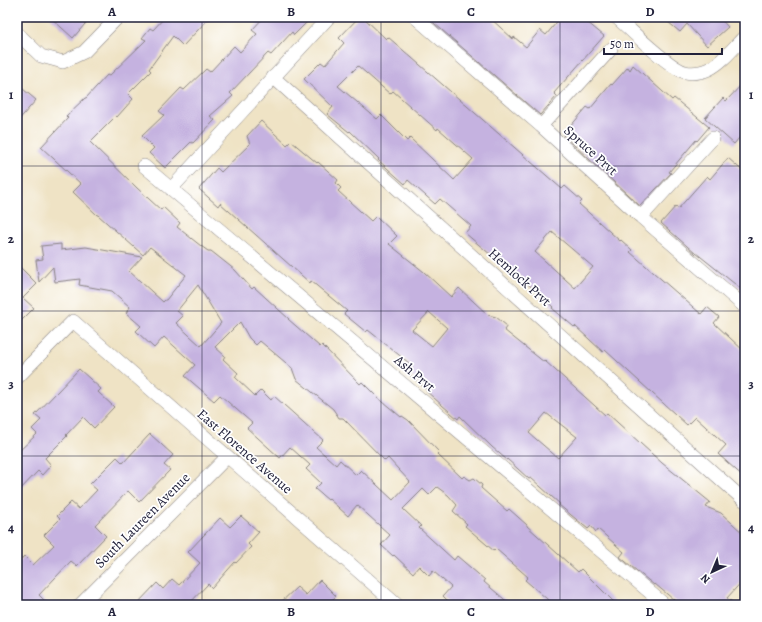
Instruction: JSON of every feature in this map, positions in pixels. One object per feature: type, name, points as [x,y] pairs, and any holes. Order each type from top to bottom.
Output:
[{"type":"street","points":[[17,33],[41,56],[63,62],[84,52],[118,17]]},
{"type":"street","points":[[171,189],[329,17]]},
{"type":"street","name":"Spruce Prvt","points":[[415,17],[541,126],[641,217],[744,304]]},
{"type":"street","points":[[616,17],[672,66],[685,72],[698,73],[710,69],[745,36]]},
{"type":"street","points":[[541,126],[611,49]]},
{"type":"street","name":"Hemlock Prvt","points":[[273,77],[745,501]]},
{"type":"street","points":[[641,217],[713,138]]},
{"type":"street","name":"Ash Prvt","points":[[144,166],[665,605]]},
{"type":"street","name":"East Florence Avenue","points":[[17,378],[73,321],[389,603]]},
{"type":"street","name":"South Laureen Avenue","points":[[80,605],[227,457]]},
{"type":"building","points":[[50,17],[91,17],[73,38]]},
{"type":"building","points":[[165,17],[210,17],[183,46],[173,36],[149,69],[151,71],[128,94],[133,99],[117,117],[116,116],[90,142],[161,210],[163,207],[180,223],[177,227],[235,270],[252,289],[254,287],[320,347],[322,345],[360,384],[362,382],[401,417],[402,416],[408,420],[439,452],[437,454],[462,478],[464,476],[470,480],[474,478],[482,485],[481,488],[507,511],[509,509],[578,572],[581,569],[617,605],[554,605],[525,580],[528,577],[496,549],[494,551],[465,526],[467,524],[453,511],[457,505],[448,495],[437,487],[429,495],[423,489],[403,509],[421,526],[419,528],[454,560],[457,556],[511,605],[452,605],[443,596],[451,587],[433,571],[429,576],[419,566],[413,573],[394,555],[393,556],[381,545],[390,535],[357,505],[348,516],[315,489],[321,483],[306,469],[310,465],[290,447],[280,458],[247,428],[252,423],[220,395],[214,401],[185,376],[195,365],[164,337],[154,348],[136,331],[141,326],[126,313],[130,307],[112,291],[79,285],[80,279],[55,282],[53,267],[39,282],[36,260],[43,259],[41,246],[61,244],[61,250],[86,247],[142,257],[129,271],[163,302],[186,275],[150,247],[143,255],[97,215],[73,192],[81,184],[41,147],[68,118],[66,116],[86,98],[107,75],[109,76],[146,40],[142,38],[150,28],[153,30]],"holes":[[[198,285],[221,323],[201,346],[176,323],[183,316],[177,311]],[[240,322],[249,338],[256,345],[260,341],[292,368],[296,379],[333,409],[339,418],[343,418],[385,461],[388,458],[410,482],[393,500],[361,470],[356,475],[340,460],[336,465],[316,447],[323,440],[274,396],[271,400],[261,390],[255,396],[235,377],[238,373],[223,359],[225,356],[215,347]]]},
{"type":"building","points":[[264,17],[312,17],[294,35],[292,32],[271,55],[268,53],[230,93],[233,96],[210,116],[215,120],[193,143],[191,142],[165,168],[149,153],[154,148],[142,136],[164,115],[159,111],[181,88],[184,90],[206,69],[210,72],[234,46],[240,52],[257,34],[252,30]]},
{"type":"building","points":[[359,17],[363,17],[386,39],[388,37],[562,189],[565,186],[582,201],[579,204],[632,250],[630,252],[701,314],[707,307],[719,317],[714,323],[745,352],[745,478],[718,454],[726,445],[695,417],[687,425],[605,350],[603,352],[575,326],[574,327],[552,308],[553,307],[513,270],[511,272],[465,233],[471,226],[440,199],[435,204],[408,180],[405,184],[378,160],[379,159],[350,131],[349,132],[327,114],[333,107],[304,79],[321,62],[325,65],[344,43],[339,38]],"holes":[[[358,66],[390,94],[393,91],[437,130],[438,128],[473,159],[454,180],[410,138],[407,141],[381,115],[377,119],[338,86]],[[552,232],[593,267],[575,288],[535,252]]]},
{"type":"building","points":[[427,17],[489,17],[513,39],[514,37],[526,47],[540,30],[546,35],[561,17],[581,17],[604,36],[554,93],[557,96],[540,115]]},
{"type":"building","points":[[662,17],[719,17],[728,27],[707,46],[687,24],[680,32]]},
{"type":"building","points":[[633,65],[672,100],[674,98],[709,127],[669,172],[671,173],[640,206],[563,135],[587,107],[590,109],[611,84],[612,85],[628,67],[630,70]]},
{"type":"building","points":[[745,81],[745,131],[734,144],[705,118],[723,98],[726,101]]},
{"type":"building","points":[[17,84],[36,100],[17,122]]},
{"type":"building","points":[[261,121],[287,145],[291,141],[317,163],[318,162],[338,180],[336,183],[341,188],[338,191],[371,221],[376,216],[397,236],[389,244],[424,272],[451,297],[459,288],[488,315],[496,317],[507,326],[504,330],[544,362],[545,361],[605,415],[607,413],[662,463],[710,502],[706,507],[721,513],[745,535],[745,578],[727,598],[736,605],[680,605],[655,584],[654,585],[620,557],[624,552],[598,529],[596,532],[591,526],[588,529],[559,505],[560,504],[531,478],[529,479],[492,447],[460,416],[458,419],[426,391],[427,390],[403,369],[409,363],[368,330],[366,332],[344,314],[347,311],[311,281],[310,283],[220,203],[218,206],[199,189],[217,168],[221,172],[250,144],[247,136]],"holes":[[[429,312],[447,328],[432,346],[412,330]],[[546,413],[577,437],[558,458],[529,433]]]},
{"type":"building","points":[[728,158],[745,173],[745,292],[696,254],[661,223],[676,206],[678,209],[707,176],[710,179]]},
{"type":"building","points":[[17,264],[37,284],[23,298],[34,308],[17,325]]},
{"type":"building","points":[[79,369],[101,389],[98,392],[114,407],[94,428],[83,417],[45,458],[51,465],[42,475],[38,471],[17,493],[17,453],[37,434],[32,429],[41,420],[35,415]]},
{"type":"building","points":[[150,434],[173,455],[164,465],[170,470],[139,502],[128,491],[95,525],[106,536],[77,566],[71,561],[39,595],[49,605],[17,605],[17,564],[24,556],[33,565],[54,545],[44,535],[60,519],[57,516],[71,502],[79,509],[97,490],[90,484],[117,457],[123,463]]},
{"type":"building","points":[[241,516],[259,532],[248,544],[251,547],[236,563],[235,562],[212,588],[208,584],[188,605],[136,605],[157,583],[163,589],[172,579],[179,585],[200,563],[188,552],[220,518],[230,527]]},
{"type":"building","points":[[320,580],[336,596],[327,605],[278,605],[297,587],[306,595]]}]
